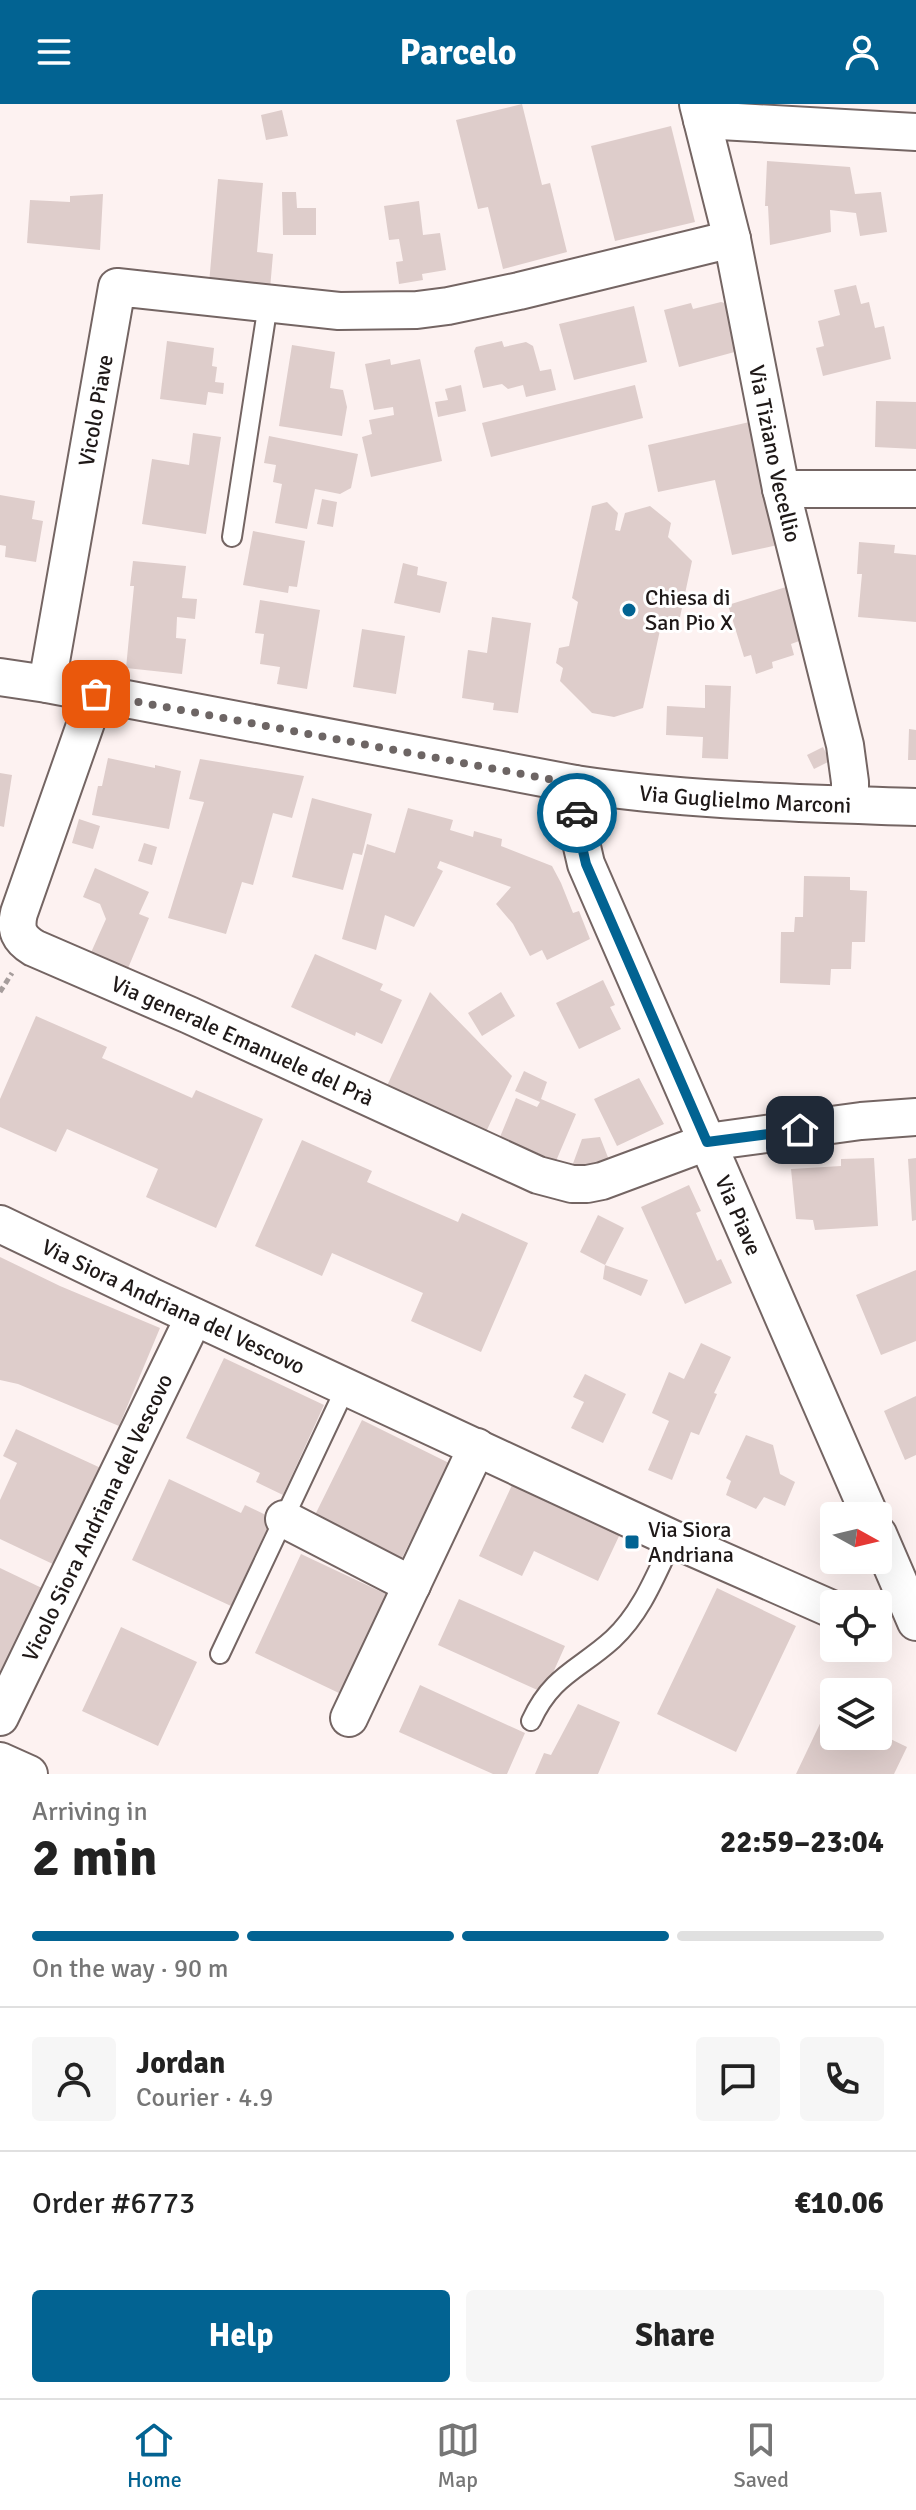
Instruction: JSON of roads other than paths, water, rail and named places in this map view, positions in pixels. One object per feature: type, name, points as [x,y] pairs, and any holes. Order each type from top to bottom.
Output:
[{"type":"street","points":[[700,112],[916,132]]},
{"type":"street","name":"Via Tiziano Vecellio","points":[[700,112],[732,239],[781,489],[845,745],[850,804]]},
{"type":"street","name":"Vicolo Piave","points":[[47,684],[117,287],[339,311],[383,312],[448,306],[732,239]]},
{"type":"street","points":[[781,489],[916,489]]},
{"type":"street","points":[[0,677],[575,784]]},
{"type":"street","name":"Via generale Emanuele del Prà","points":[[96,694],[19,913],[17,930],[26,943],[556,1181],[572,1184],[602,1181],[707,1142]]},
{"type":"street","name":"Via Guglielmo Marconi","points":[[575,784],[639,794],[734,801],[916,807]]},
{"type":"street","name":"Via Piave","points":[[575,784],[577,825],[586,864],[864,1502]]},
{"type":"street","points":[[707,1142],[861,1121],[916,1117]]},
{"type":"street","name":"Via Siora Andriana del Vescovo","points":[[0,1224],[673,1539],[820,1604]]},
{"type":"street","name":"Vicolo Siora Andriana del Vescovo","points":[[0,1717],[194,1317]]},
{"type":"street","points":[[349,1718],[477,1447]]},
{"type":"street","points":[[284,1519],[412,1585]]},
{"type":"street","points":[[889,1574],[901,1615]]},
{"type":"street","points":[[0,1761],[29,1774]]},
{"type":"lane","points":[[232,537],[268,304]]},
{"type":"lane","points":[[220,1654],[346,1387]]},
{"type":"lane","points":[[531,1721],[553,1685],[612,1640],[627,1624],[649,1589],[673,1539]]},
{"type":"place","name":"Chiesa di San Pio X","points":[[629,610]]},
{"type":"place","name":"Via Siora Andriana","points":[[632,1542]]}]
